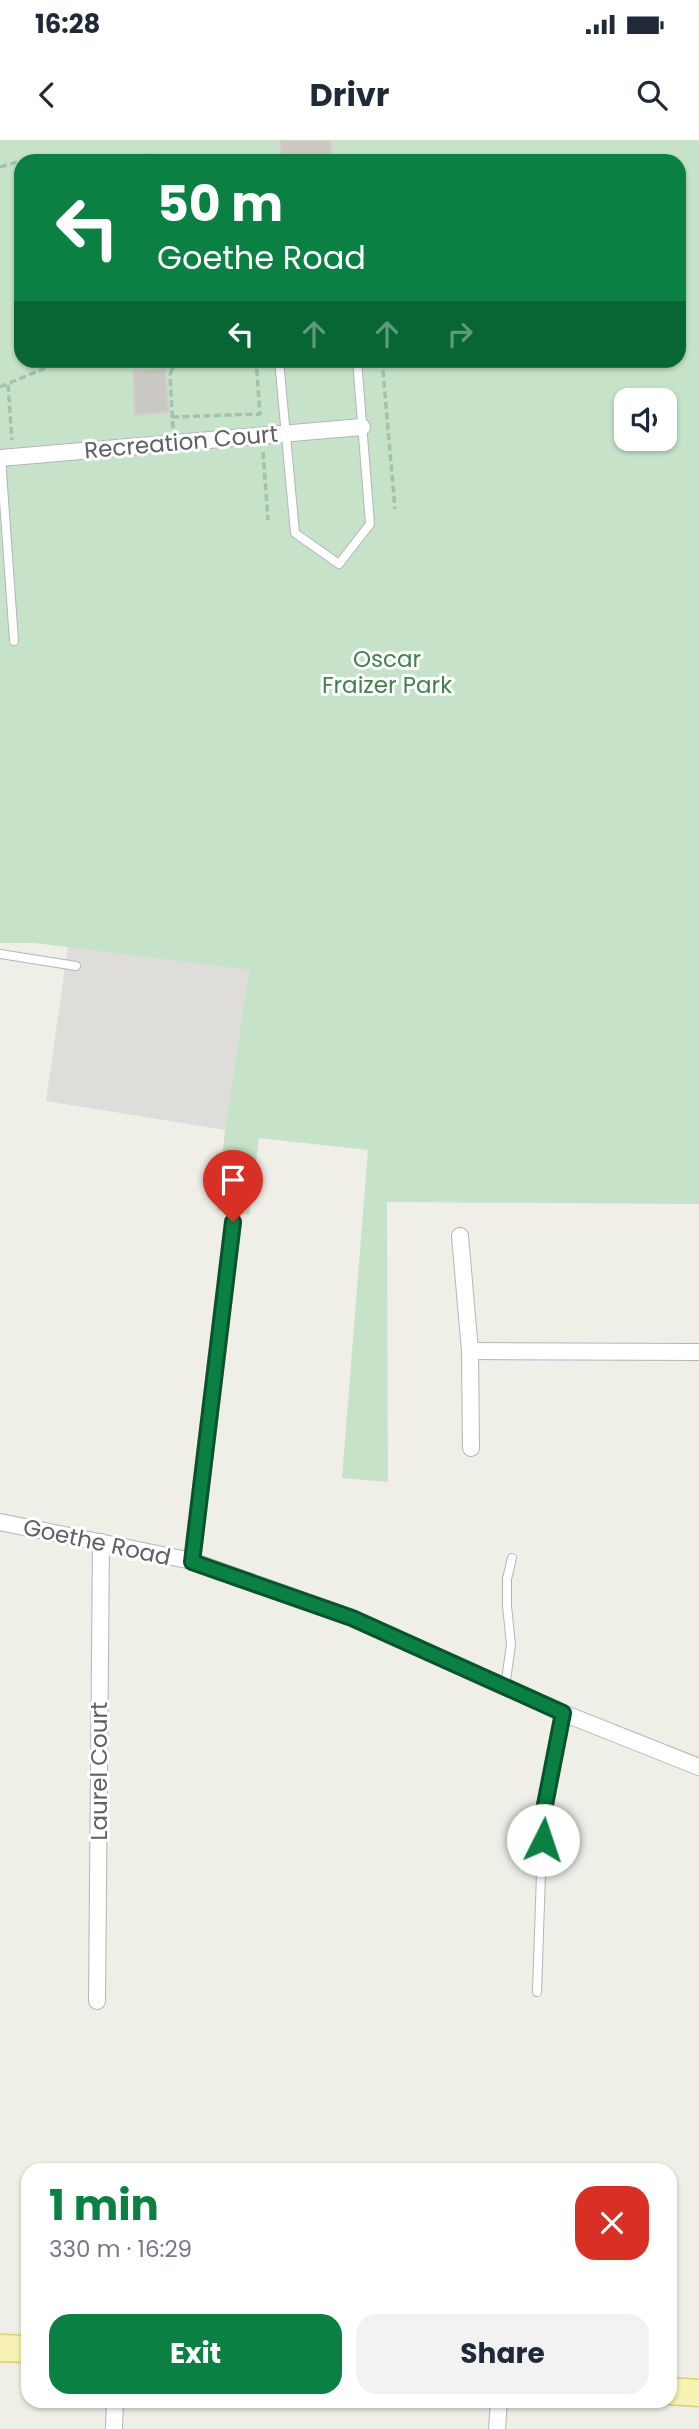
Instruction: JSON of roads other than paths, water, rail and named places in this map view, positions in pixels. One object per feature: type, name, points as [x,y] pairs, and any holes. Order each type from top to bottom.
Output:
[{"type":"main road","points":[[0,2348],[21,2349]]},
{"type":"main road","points":[[677,2392],[699,2393]]},
{"type":"street","name":"Recreation Court","points":[[4,457],[362,427]]},
{"type":"street","points":[[192,1562],[233,1222]]},
{"type":"street","points":[[460,1236],[470,1350],[471,1448]]},
{"type":"street","points":[[470,1350],[699,1352]]},
{"type":"street","name":"Goethe Road","points":[[0,1522],[192,1562],[352,1618],[563,1713],[699,1767]]},
{"type":"street","name":"Laurel Court","points":[[97,2001],[101,1542]]},
{"type":"street","points":[[114,2429],[115,2408]]},
{"type":"street","points":[[497,2429],[498,2408]]},
{"type":"lane","points":[[280,368],[295,533],[339,564],[370,524],[358,368]]},
{"type":"lane","points":[[4,457],[14,641]]},
{"type":"lane","points":[[0,954],[76,966]]},
{"type":"lane","points":[[505,1687],[511,1645],[507,1606],[512,1558]]},
{"type":"lane","points":[[537,1992],[543,1815],[563,1713]]},
{"type":"park label","name":"Oscar Fraizer Park","points":[[387,672]]}]
